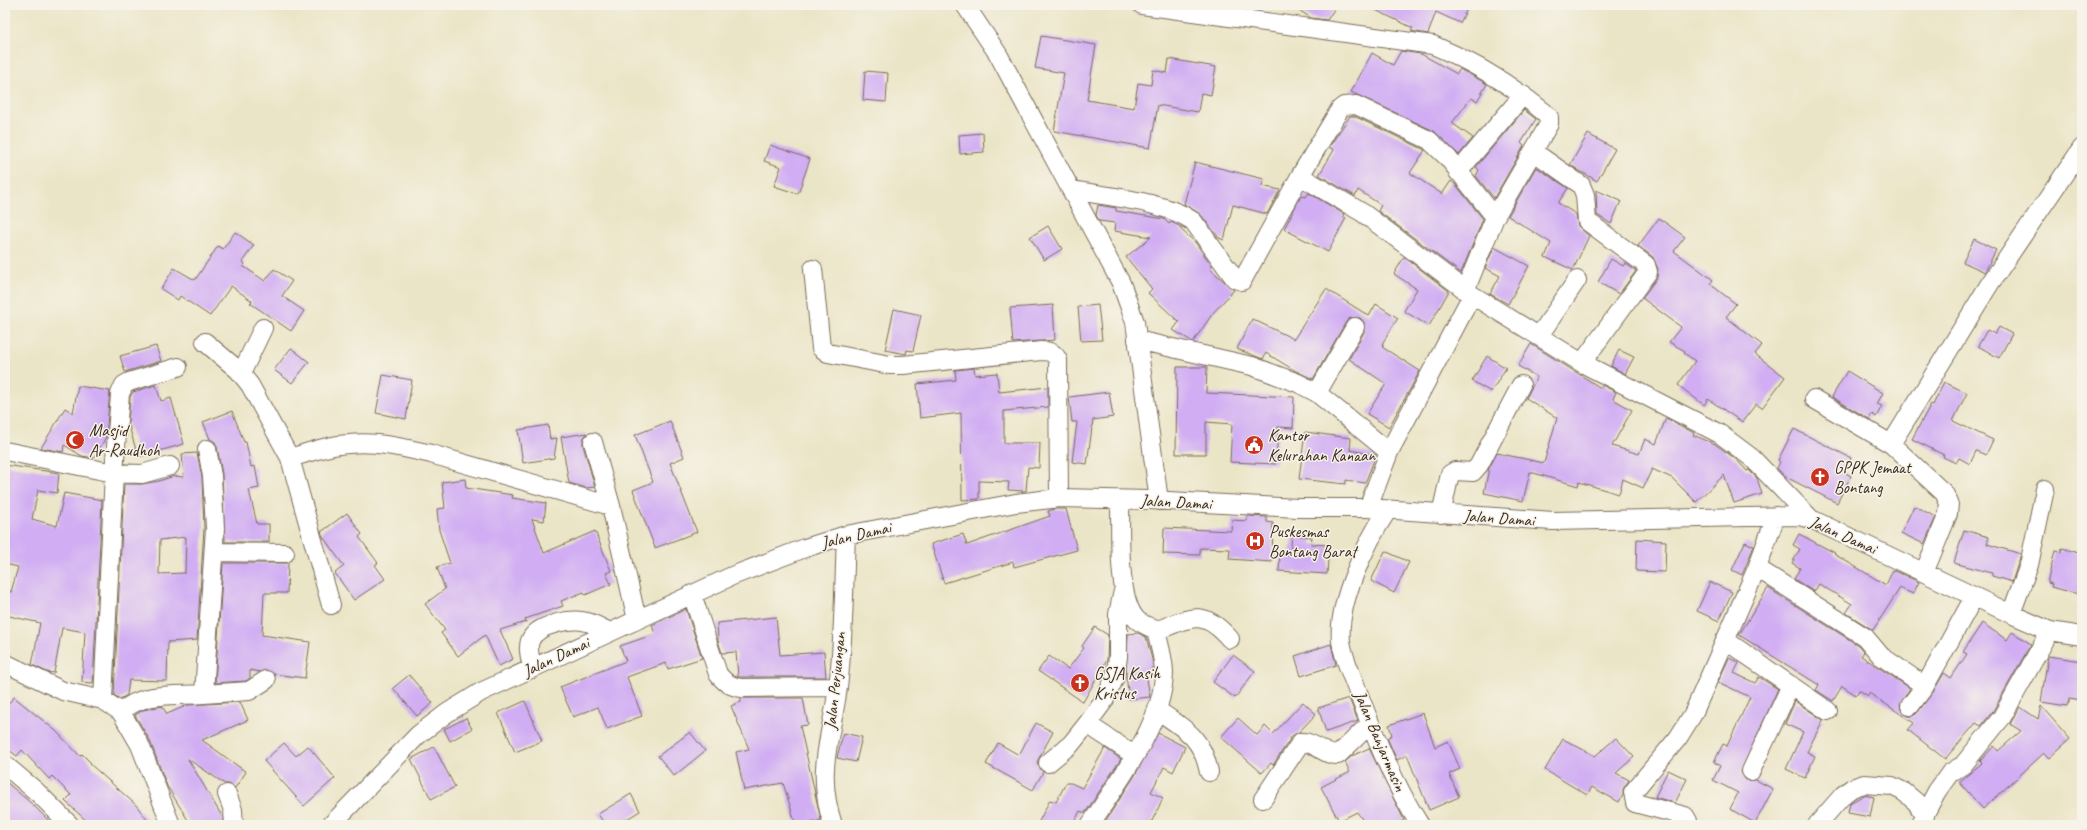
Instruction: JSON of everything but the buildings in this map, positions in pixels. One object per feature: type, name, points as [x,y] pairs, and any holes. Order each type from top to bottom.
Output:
[{"type":"street","points":[[965,5],[998,54],[1122,283],[1135,322],[1137,340],[1141,500],[1117,620],[1118,658],[1116,677],[1104,701],[1087,724],[1071,744],[1048,763]]},
{"type":"street","points":[[1142,5],[1433,44],[1461,57],[1502,80],[1549,116],[1550,124],[1495,218],[1468,293],[1389,452],[1368,508]]},
{"type":"street","points":[[1458,172],[1523,95]]},
{"type":"street","points":[[1073,190],[1158,206],[1186,216],[1193,222],[1235,280],[1242,281],[1300,176],[1340,109],[1349,105],[1362,107],[1429,140],[1448,158],[1495,218]]},
{"type":"street","points":[[1891,444],[1989,285],[2082,148]]},
{"type":"street","points":[[1534,152],[1581,185],[1585,194],[1587,221],[1646,266],[1648,272],[1582,363]]},
{"type":"street","points":[[1300,176],[1363,213],[1468,293],[1582,363],[1720,434],[1738,446],[1812,518]]},
{"type":"street","points":[[813,269],[821,348],[828,353],[890,365],[903,365],[1041,351],[1052,352],[1058,360],[1060,498]]},
{"type":"street","points":[[1540,336],[1577,280]]},
{"type":"street","points":[[242,374],[263,328]]},
{"type":"street","points":[[1317,393],[1355,328]]},
{"type":"street","points":[[1137,340],[1252,366],[1298,383],[1317,393],[1389,452]]},
{"type":"street","points":[[205,342],[242,374],[261,402],[290,458],[331,606]]},
{"type":"street","points":[[103,700],[114,473],[122,389],[129,382],[178,367]]},
{"type":"street","points":[[1441,514],[1450,474],[1455,471],[1473,472],[1479,465],[1521,385]]},
{"type":"street","points":[[1814,399],[1891,444],[1944,493],[1950,503],[1948,514],[1924,573]]},
{"type":"street","points":[[593,442],[611,506],[637,620]]},
{"type":"street","points":[[290,458],[328,447],[350,443],[401,447],[431,454],[611,506]]},
{"type":"street","points":[[204,694],[214,552],[214,498],[207,449]]},
{"type":"street","points":[[5,451],[114,473],[142,474],[170,466]]},
{"type":"street","points":[[2011,614],[2034,546],[2045,489]]},
{"type":"street","name":"Jalan Damai","points":[[331,825],[418,735],[481,692],[692,594],[774,559],[846,535],[1016,503],[1060,498],[1141,500],[1298,508],[1368,508],[1387,511],[1553,521],[1799,516],[1812,518],[1974,598],[2050,631],[2082,636]]},
{"type":"street","name":"Jalan Banjarmasin","points":[[1387,511],[1378,524],[1358,568],[1345,603],[1343,648],[1370,724],[1407,804],[1420,825]]},
{"type":"street","points":[[1688,823],[1685,816],[1634,803],[1632,792],[1686,727],[1757,568],[1776,516]]},
{"type":"street","name":"Jalan Perjuangan","points":[[833,825],[827,808],[823,776],[838,687],[846,535]]},
{"type":"street","points":[[214,552],[285,553]]},
{"type":"street","points":[[1757,568],[1866,637],[1881,656],[1925,686]]},
{"type":"street","points":[[1090,825],[1134,754],[1157,710],[1162,690],[1164,671],[1156,631],[1138,620],[1130,609],[1123,592]]},
{"type":"street","points":[[692,594],[718,674],[724,682],[731,686],[741,688],[838,687]]},
{"type":"street","points":[[1910,706],[1925,686],[1974,598]]},
{"type":"street","points":[[1156,631],[1194,617],[1207,619],[1220,627],[1230,639]]},
{"type":"street","points":[[532,669],[529,650],[530,641],[534,635],[547,627],[559,622],[586,622],[610,632]]},
{"type":"street","points":[[1924,817],[1950,773],[1963,765],[2002,717],[2050,631]]},
{"type":"street","points":[[1725,640],[1828,711]]},
{"type":"street","points":[[5,663],[63,691],[103,700],[121,712],[140,745],[171,825]]},
{"type":"street","points":[[121,712],[131,703],[147,697],[249,692],[266,680]]},
{"type":"street","points":[[1751,771],[1791,685]]},
{"type":"street","points":[[1157,710],[1197,740],[1206,758],[1209,772]]},
{"type":"street","points":[[1087,724],[1134,754]]},
{"type":"street","points":[[1263,799],[1301,742],[1306,742],[1330,754],[1338,755],[1370,724]]},
{"type":"street","points":[[5,765],[37,792],[70,825]]},
{"type":"street","points":[[1817,825],[1843,795],[1852,788],[1864,784],[1892,786],[1904,792],[1916,802],[1924,817]]},
{"type":"street","points":[[227,794],[233,810],[234,825]]},
{"type":"place","name":"Masjid Ar-Raudhoh","points":[[75,440]]},
{"type":"place","name":"Kantor Kelurahan Kanaan","points":[[1254,445]]},
{"type":"place","name":"GPPK Jemaat Bontang","points":[[1820,477]]},
{"type":"place","name":"Puskesmas Bontang Barat","points":[[1255,541]]},
{"type":"place","name":"GSJA Kasih Kristus","points":[[1080,683]]}]
